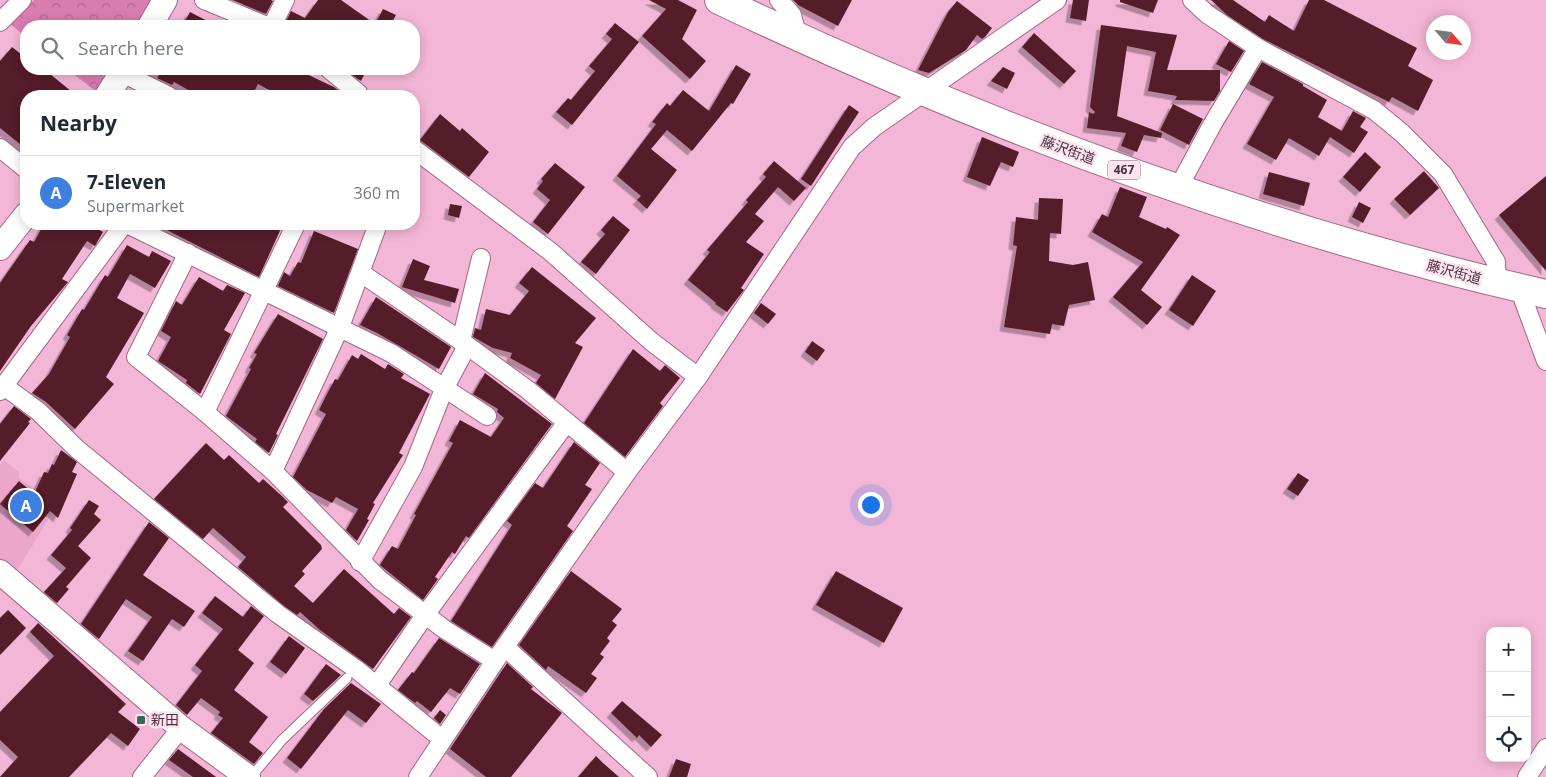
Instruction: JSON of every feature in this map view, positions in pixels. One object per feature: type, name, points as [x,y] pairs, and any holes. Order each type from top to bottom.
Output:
[{"type":"highway","name":"藤沢街道","points":[[719,0],[798,38],[923,92],[1038,139],[1177,190],[1300,230],[1508,286],[1546,294]]},
{"type":"street","points":[[0,22],[22,0]]},
{"type":"street","points":[[153,20],[165,0]]},
{"type":"street","points":[[204,0],[254,20]]},
{"type":"street","points":[[275,20],[285,0]]},
{"type":"street","points":[[779,0],[792,15],[798,38]]},
{"type":"street","points":[[418,777],[505,647],[627,472],[698,377],[852,147],[874,127],[1057,0]]},
{"type":"street","points":[[1192,0],[1258,48],[1374,110],[1443,174],[1496,262],[1546,361]]},
{"type":"street","points":[[1177,190],[1212,125],[1258,48]]},
{"type":"street","points":[[111,90],[120,75]]},
{"type":"street","points":[[131,75],[159,90]]},
{"type":"street","points":[[336,75],[354,90]]},
{"type":"street","points":[[0,148],[20,164]]},
{"type":"street","points":[[420,154],[551,252],[652,342],[698,377]]},
{"type":"street","points":[[0,248],[20,223]]},
{"type":"street","points":[[121,230],[2,389],[38,411],[77,449],[135,498],[278,614],[377,685],[442,739]]},
{"type":"street","points":[[139,230],[263,292],[340,326],[391,353],[488,416]]},
{"type":"street","points":[[205,412],[293,230]]},
{"type":"street","points":[[273,471],[340,326],[376,230]]},
{"type":"street","points":[[188,253],[136,357],[205,412],[273,471],[360,562],[380,580],[425,615],[495,662]]},
{"type":"street","points":[[360,562],[413,467],[464,343],[481,258]]},
{"type":"street","points":[[361,273],[464,343],[528,390],[627,472]]},
{"type":"street","points":[[377,685],[425,615],[567,422]]},
{"type":"street","points":[[0,572],[181,728],[250,777]]},
{"type":"street","points":[[505,647],[648,777]]},
{"type":"street","points":[[142,777],[181,728]]},
{"type":"street","points":[[1527,777],[1546,748]]},
{"type":"lane","points":[[250,777],[282,740],[346,678]]},
{"type":"shaded area","points":[[4,460],[19,472],[19,478],[56,507],[16,572],[0,559],[0,465]]},
{"type":"green space","points":[[34,0],[164,0],[151,20],[20,20],[20,32],[10,24]]},
{"type":"green space","points":[[75,75],[116,75],[106,90],[94,90]]},
{"type":"building","points":[[232,0],[271,0],[273,1],[266,14]]},
{"type":"building","points":[[318,0],[341,0],[369,20],[287,20],[291,11],[305,18]]},
{"type":"building","points":[[649,0],[678,0],[697,10],[682,39],[706,61],[690,79],[642,36],[666,9]]},
{"type":"building","points":[[793,0],[852,0],[838,26],[798,5]]},
{"type":"building","points":[[1073,0],[1089,0],[1086,21],[1070,18]]},
{"type":"building","points":[[1120,0],[1158,0],[1153,13],[1120,2]]},
{"type":"building","points":[[1211,0],[1233,0],[1265,22],[1269,15],[1294,31],[1309,0],[1324,0],[1417,48],[1408,66],[1433,80],[1418,111],[1392,97],[1389,102],[1263,39],[1227,15]]},
{"type":"building","points":[[957,1],[992,28],[985,37],[982,39],[977,35],[966,50],[929,73],[918,70],[948,12]]},
{"type":"building","points":[[383,9],[396,15],[393,20],[377,20]]},
{"type":"building","points":[[190,12],[205,20],[185,20]]},
{"type":"building","points":[[615,23],[639,42],[572,125],[556,112],[568,98],[571,100],[595,71],[589,66],[612,39],[606,34]]},
{"type":"building","points":[[1101,25],[1177,35],[1167,70],[1220,70],[1220,91],[1214,101],[1175,100],[1177,96],[1148,91],[1156,52],[1127,46],[1117,116],[1162,133],[1161,138],[1144,135],[1137,152],[1121,146],[1126,133],[1087,128],[1089,112],[1093,114],[1095,112],[1090,107]]},
{"type":"building","points":[[1034,33],[1076,71],[1064,84],[1022,47]]},
{"type":"building","points":[[1229,41],[1244,51],[1231,72],[1216,64]]},
{"type":"building","points":[[12,47],[20,53],[20,75],[51,75],[70,90],[20,90],[20,144],[0,128],[0,61]]},
{"type":"building","points":[[1262,62],[1303,84],[1303,86],[1327,100],[1318,117],[1342,131],[1353,111],[1366,118],[1360,127],[1368,132],[1354,153],[1330,137],[1319,156],[1289,138],[1276,160],[1247,144],[1274,97],[1249,84]]},
{"type":"building","points":[[736,65],[751,74],[733,104],[731,103],[692,151],[667,130],[651,149],[677,170],[647,209],[637,200],[641,196],[617,176],[656,124],[652,122],[667,103],[670,106],[683,90],[709,111]]},
{"type":"building","points":[[1003,67],[1015,73],[1007,89],[991,81]]},
{"type":"building","points":[[159,75],[309,75],[338,90],[269,90],[258,84],[255,90],[188,90],[174,82],[172,85],[157,78]]},
{"type":"building","points":[[352,75],[364,75],[361,81]]},
{"type":"building","points":[[1173,104],[1203,119],[1189,145],[1160,130]]},
{"type":"building","points":[[849,105],[859,112],[811,186],[801,179]]},
{"type":"building","points":[[440,114],[460,131],[462,128],[489,152],[469,177],[420,140]]},
{"type":"building","points":[[982,137],[1019,152],[1013,167],[1001,162],[990,186],[967,177]]},
{"type":"building","points":[[1365,152],[1381,167],[1360,192],[1343,177]]},
{"type":"building","points":[[774,161],[806,188],[794,201],[778,187],[755,214],[764,221],[746,242],[764,254],[741,288],[744,290],[727,312],[688,280],[710,252],[707,250],[748,202],[746,200],[766,177],[763,174]]},
{"type":"building","points":[[555,163],[585,187],[548,234],[533,222],[550,200],[537,189],[543,181],[541,179]]},
{"type":"building","points":[[1424,171],[1439,188],[1410,215],[1394,199]]},
{"type":"building","points":[[1269,172],[1310,183],[1304,206],[1263,194]]},
{"type":"building","points":[[1546,176],[1546,271],[1499,215]]},
{"type":"building","points":[[1120,187],[1147,197],[1139,217],[1166,229],[1167,227],[1180,235],[1141,290],[1162,307],[1147,325],[1113,297],[1143,262],[1092,232],[1102,214],[1108,217]]},
{"type":"building","points":[[1039,198],[1063,199],[1061,234],[1050,233],[1049,261],[1073,265],[1088,262],[1095,300],[1069,305],[1064,326],[1052,324],[1050,334],[1004,327],[1017,246],[1013,245],[1016,217],[1038,220]]},
{"type":"building","points":[[1359,202],[1371,208],[1363,223],[1352,217]]},
{"type":"building","points":[[450,204],[462,206],[459,218],[448,215]]},
{"type":"building","points":[[613,216],[630,230],[596,274],[581,262],[605,234],[601,230]]},
{"type":"building","points":[[41,230],[100,230],[103,232],[95,246],[87,241],[62,279],[68,282],[31,326],[0,371],[0,283],[30,240],[34,242]]},
{"type":"building","points":[[167,230],[280,230],[259,277]]},
{"type":"building","points":[[314,231],[358,249],[334,313],[278,286],[284,272],[290,276],[298,262],[301,263]]},
{"type":"building","points":[[127,245],[149,257],[152,251],[171,261],[155,288],[130,274],[117,298],[144,313],[106,377],[114,384],[75,429],[46,402],[32,393],[49,374],[70,337],[67,335],[82,309],[84,310],[105,275],[108,277]]},
{"type":"building","points":[[413,259],[430,266],[424,280],[459,289],[455,303],[402,287]]},
{"type":"building","points":[[532,267],[596,318],[575,343],[583,347],[555,399],[536,383],[541,375],[510,358],[512,353],[493,348],[473,337],[475,328],[481,330],[486,309],[510,315],[529,291],[519,283]]},
{"type":"building","points":[[1192,275],[1216,291],[1193,326],[1169,310]]},
{"type":"building","points":[[199,277],[223,291],[227,285],[245,293],[224,330],[231,334],[200,394],[186,383],[187,380],[158,361],[171,337],[161,331],[176,301],[182,305]]},
{"type":"building","points":[[376,297],[451,347],[439,369],[360,325]]},
{"type":"building","points":[[761,303],[776,314],[768,324],[754,313]]},
{"type":"building","points":[[278,314],[323,339],[276,434],[278,435],[269,453],[255,442],[257,439],[226,416],[251,369],[249,368],[257,354],[254,353]]},
{"type":"building","points":[[812,341],[825,350],[817,361],[805,352]]},
{"type":"building","points":[[633,349],[660,371],[665,365],[680,378],[660,403],[663,406],[625,457],[584,423]]},
{"type":"building","points":[[361,354],[385,369],[388,364],[404,374],[401,378],[430,394],[399,453],[403,455],[373,503],[375,504],[367,519],[369,520],[357,541],[346,530],[358,509],[336,497],[332,503],[307,490],[293,477],[326,414],[319,410],[335,379],[338,380],[352,355],[358,359]]},
{"type":"building","points":[[485,373],[552,424],[469,538],[466,536],[455,554],[452,552],[435,577],[438,579],[423,600],[380,565],[392,546],[398,549],[416,515],[414,514],[453,443],[449,441],[460,420],[491,437],[504,418],[497,412],[498,409],[473,394]]},
{"type":"building","points":[[14,406],[31,419],[28,422],[30,423],[0,461],[0,424]]},
{"type":"building","points":[[574,442],[600,463],[585,485],[592,489],[567,526],[573,531],[492,647],[451,621],[512,525],[507,521],[535,483],[543,488]]},
{"type":"building","points":[[206,443],[224,460],[229,455],[259,483],[263,479],[288,502],[283,507],[321,545],[322,549],[302,571],[305,574],[294,586],[313,603],[344,569],[394,614],[399,608],[411,617],[373,669],[320,630],[300,612],[297,615],[284,606],[238,567],[246,557],[213,528],[203,539],[154,499]]},
{"type":"building","points":[[61,450],[77,462],[72,472],[77,474],[58,518],[50,511],[33,532],[0,504],[19,481],[34,494],[44,472],[48,473]]},
{"type":"building","points":[[1298,473],[1309,480],[1298,496],[1287,489]]},
{"type":"building","points":[[89,500],[99,506],[94,514],[101,520],[78,546],[91,558],[66,587],[69,589],[57,603],[44,592],[66,568],[51,555],[72,530],[70,528]]},
{"type":"building","points":[[149,522],[169,538],[143,575],[195,611],[184,627],[172,619],[143,661],[128,651],[152,617],[126,599],[99,639],[81,624]]},
{"type":"building","points":[[571,571],[622,609],[612,621],[617,625],[607,638],[610,641],[600,654],[604,657],[591,674],[597,678],[586,693],[548,666],[546,670],[519,645]]},
{"type":"building","points":[[836,571],[903,608],[884,643],[816,605]]},
{"type":"building","points":[[215,596],[243,617],[251,606],[264,616],[238,650],[254,663],[234,690],[268,717],[249,742],[263,753],[254,764],[211,733],[223,718],[218,715],[220,712],[201,698],[187,715],[176,705],[202,671],[195,665],[223,629],[202,613]]},
{"type":"building","points":[[8,610],[26,628],[0,655],[0,618]]},
{"type":"building","points":[[38,623],[126,704],[118,712],[140,729],[128,746],[111,733],[69,777],[0,777],[18,757],[0,740],[0,712],[54,656],[30,632]]},
{"type":"building","points":[[289,636],[305,648],[286,674],[270,662]]},
{"type":"building","points":[[439,638],[480,664],[460,694],[450,688],[431,712],[398,690],[412,672],[414,673]]},
{"type":"building","points":[[507,663],[533,687],[531,689],[562,713],[511,777],[486,777],[450,749]]},
{"type":"building","points":[[326,664],[341,675],[313,701],[304,694]]},
{"type":"building","points":[[351,683],[381,704],[366,723],[348,710],[301,769],[287,758],[324,709]]},
{"type":"building","points":[[622,701],[662,735],[651,747],[639,735],[637,738],[611,713]]},
{"type":"building","points":[[440,710],[446,715],[440,724],[434,718]]},
{"type":"building","points":[[178,749],[216,777],[193,777],[169,760]]},
{"type":"building","points":[[596,756],[603,763],[619,777],[578,777]]},
{"type":"building","points":[[676,759],[691,764],[687,777],[669,777]]},
{"type":"place","name":"7-Eleven","points":[[26,506]]},
{"type":"place","name":"新田","points":[[141,720]]}]
